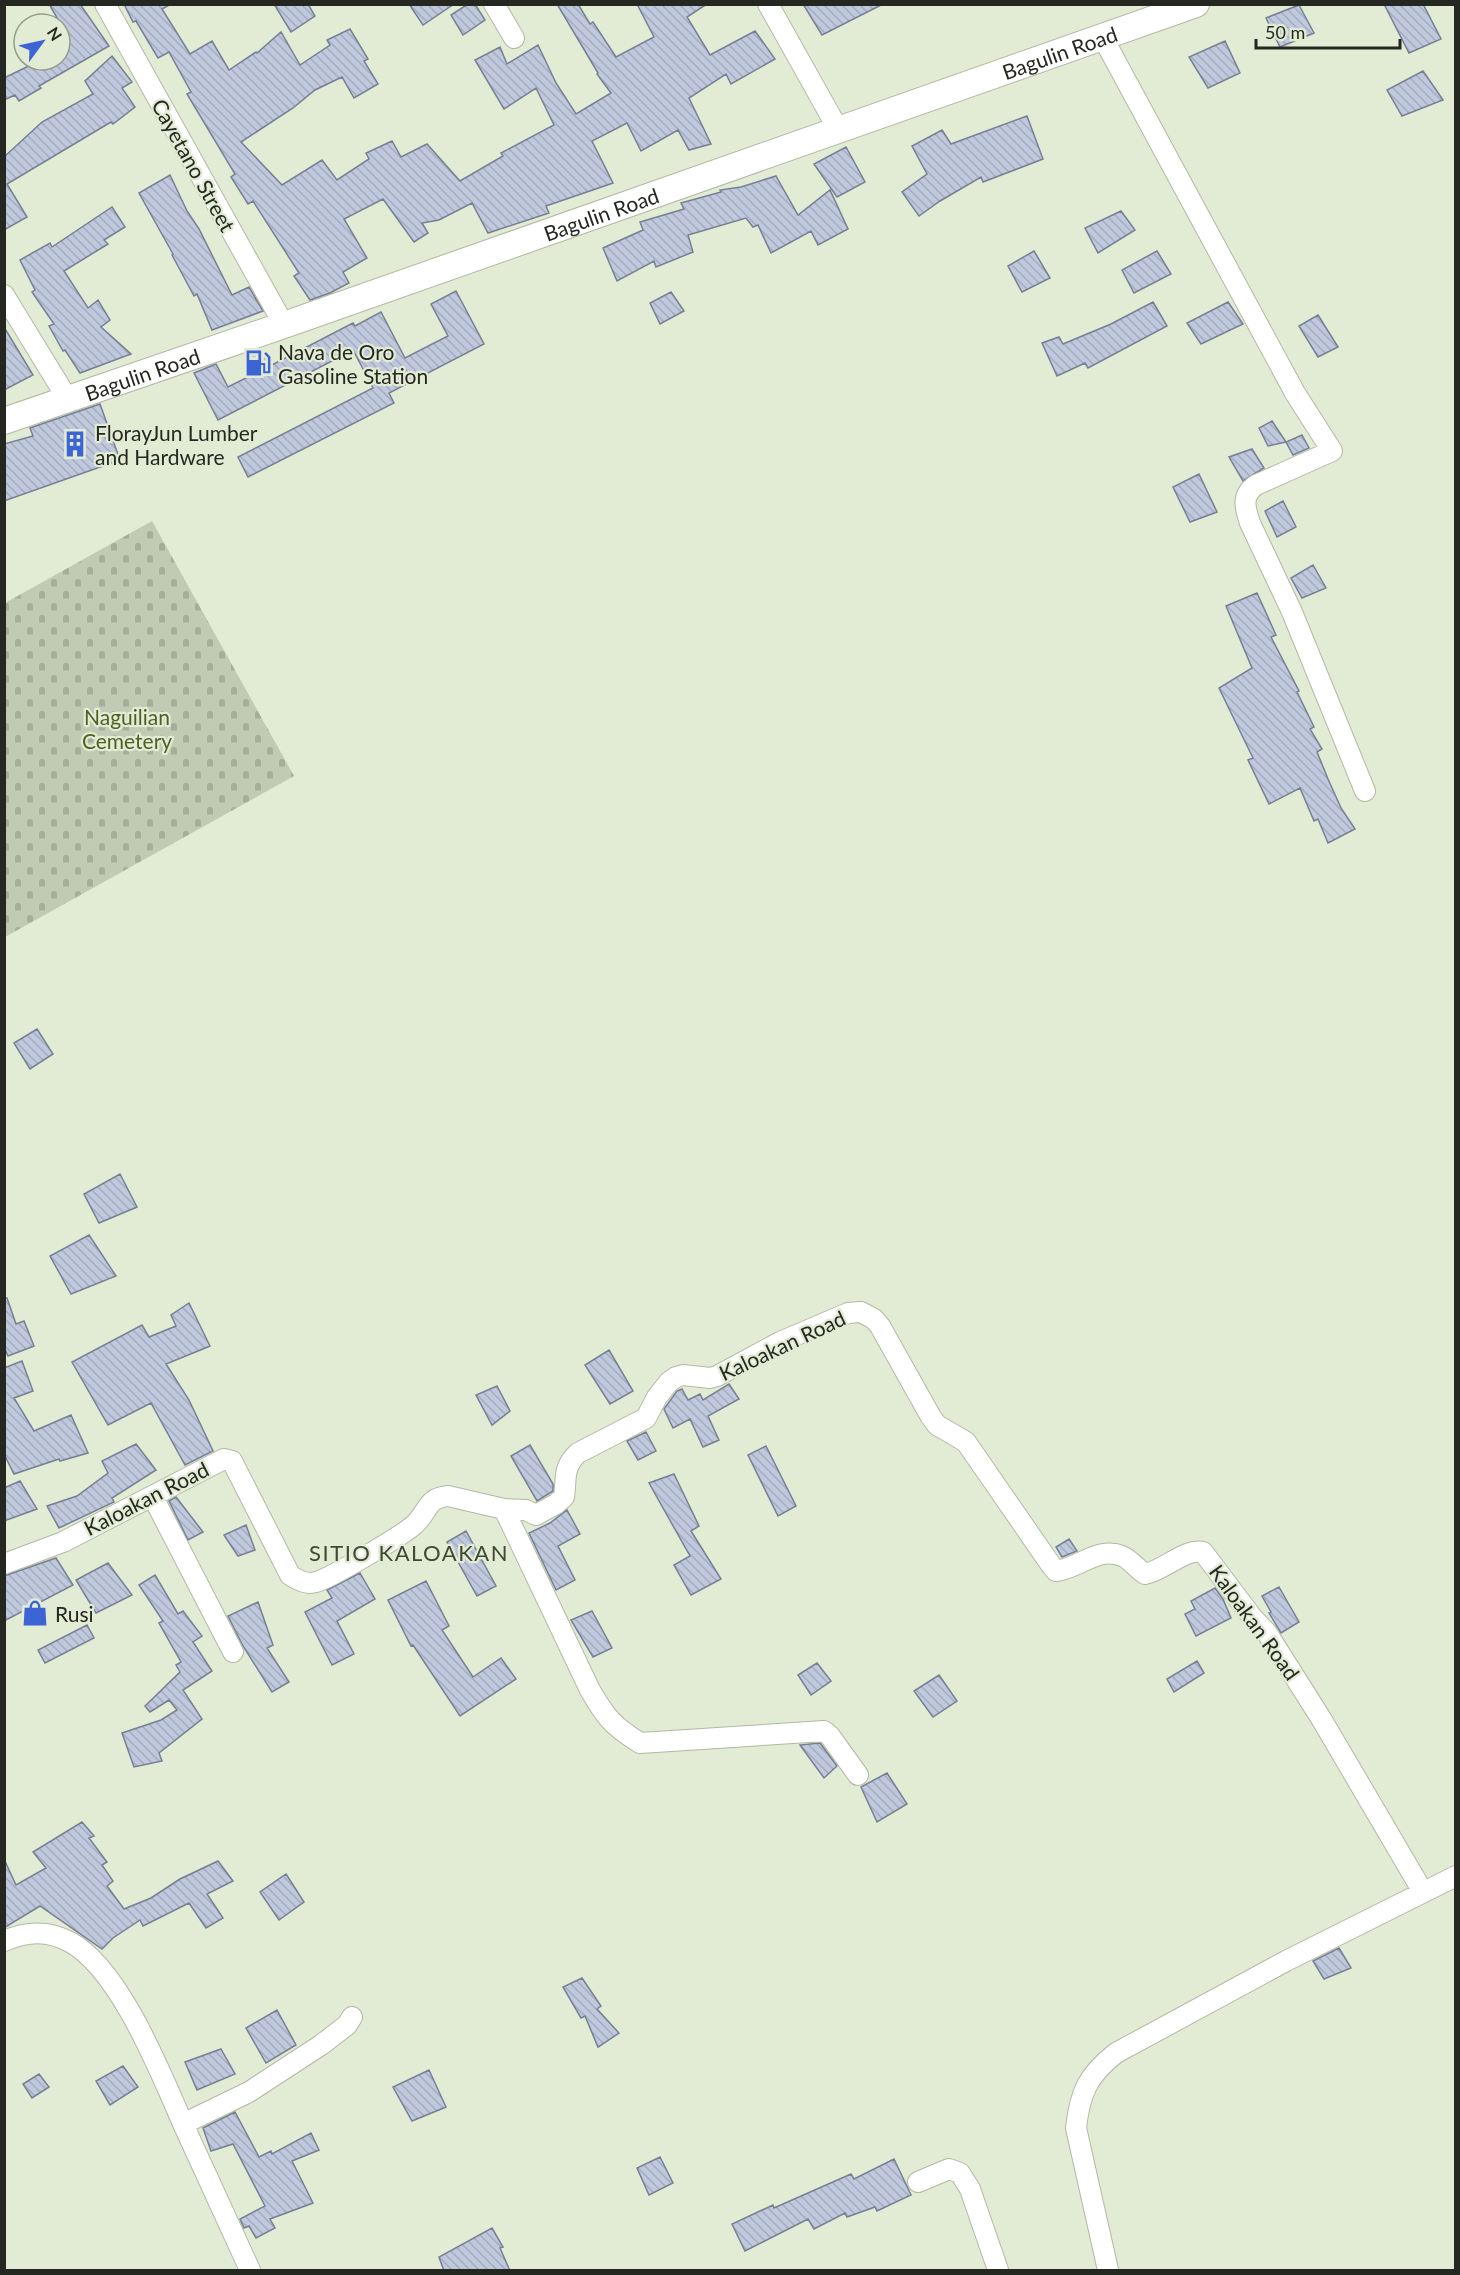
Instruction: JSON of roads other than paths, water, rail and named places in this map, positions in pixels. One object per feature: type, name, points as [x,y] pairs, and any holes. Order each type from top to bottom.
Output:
[{"type":"main road","name":"Bagulin Road","points":[[4,421],[284,325],[1196,4]]},
{"type":"street","name":"Cayetano Street","points":[[105,4],[284,325]]},
{"type":"street","points":[[494,4],[514,38]]},
{"type":"street","points":[[768,4],[838,129]]},
{"type":"street","points":[[1102,38],[1295,393],[1332,451],[1256,485],[1246,494],[1245,508],[1292,612],[1365,791]]},
{"type":"street","points":[[4,295],[68,398]]},
{"type":"street","name":"Kaloakan Road","points":[[4,1564],[63,1542],[224,1458],[229,1459],[282,1564],[290,1575],[302,1582],[315,1582],[415,1525],[430,1503],[439,1497],[448,1496],[504,1509],[526,1509],[536,1515],[564,1497],[566,1469],[569,1461],[578,1453],[646,1418],[657,1397],[676,1377],[691,1375],[710,1378],[717,1376],[780,1342],[848,1313],[861,1312],[874,1319],[880,1326],[937,1425],[966,1442],[1056,1571],[1066,1570],[1097,1555],[1113,1555],[1121,1556],[1145,1574],[1156,1572],[1191,1552],[1203,1552],[1252,1617],[1268,1633],[1424,1892]]},
{"type":"street","points":[[153,1497],[233,1652]]},
{"type":"street","points":[[504,1509],[590,1690],[604,1714],[616,1728],[639,1743],[824,1731],[858,1775]]},
{"type":"street","points":[[1108,2271],[1076,2128],[1078,2109],[1091,2076],[1116,2053],[1286,1961],[1455,1876]]},
{"type":"street","points":[[4,1941],[34,1932],[51,1935],[71,1943],[96,1964],[116,1989],[144,2038],[250,2271]]},
{"type":"street","points":[[183,2124],[249,2092],[328,2039],[347,2025],[352,2017]]},
{"type":"street","points":[[918,2182],[949,2169],[960,2173],[970,2189],[998,2271]]},
{"type":"place","name":"Nava de Oro Gasoline Station","points":[[258,363]]},
{"type":"place","name":"FlorayJun Lumber and Hardware","points":[[75,444]]},
{"type":"place","name":"Rusi","points":[[35,1613]]},
{"type":"district","name":"SITIO KALOAKAN","points":[[409,1552]]},
{"type":"park label","name":"Naguilian Cemetery","points":[[127,728]]}]
